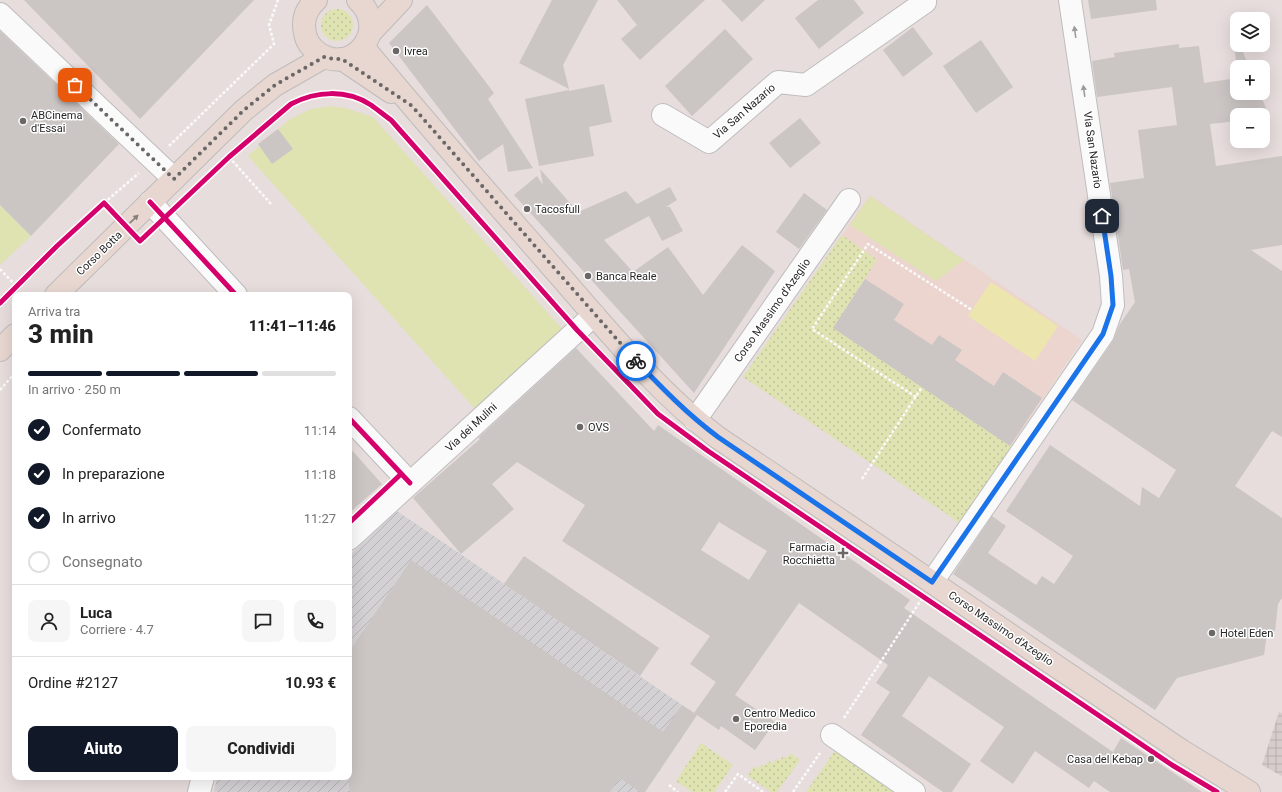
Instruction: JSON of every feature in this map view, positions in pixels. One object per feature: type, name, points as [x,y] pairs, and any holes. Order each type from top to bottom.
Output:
[{"type":"main road","points":[[358,0],[365,8],[369,17],[366,40]]},
{"type":"main road","name":"Corso Botta","points":[[59,292],[244,110],[275,85],[333,58],[353,55],[401,0]]},
{"type":"main road","name":"Corso Massimo d'Azeglio","points":[[313,1],[305,18],[304,28],[305,36],[312,48],[333,58],[412,106]]},
{"type":"main road","name":"Corso Massimo d'Azeglio","points":[[366,40],[412,106],[594,315],[670,397],[695,420],[925,593],[1249,792]]},
{"type":"main road","points":[[0,350],[12,338]]},
{"type":"street","name":"Via San Nazario","points":[[663,115],[709,142],[778,82],[806,85],[925,2],[925,0]]},
{"type":"street","name":"Via San Nazario","points":[[925,593],[1103,334],[1113,305],[1111,276],[1070,0]]},
{"type":"street","points":[[0,14],[174,179]]},
{"type":"street","name":"Corso Massimo d'Azeglio","points":[[695,420],[849,200]]},
{"type":"street","points":[[150,202],[233,292]]},
{"type":"street","name":"Via dei Mulini","points":[[352,536],[594,315]]},
{"type":"street","points":[[352,421],[410,484]]},
{"type":"street","points":[[832,735],[914,792]]},
{"type":"street","points":[[199,792],[202,780]]},
{"type":"path","points":[[104,203],[193,124],[274,44],[269,25],[278,0]]},
{"type":"path","points":[[224,162],[235,152]]},
{"type":"path","points":[[230,157],[271,204]]},
{"type":"path","points":[[916,397],[812,329],[868,244],[972,310]]},
{"type":"path","points":[[0,270],[16,286]]},
{"type":"path","points":[[0,390],[12,376]]},
{"type":"path","points":[[862,479],[922,387]]},
{"type":"path","points":[[793,792],[925,593]]},
{"type":"path","points":[[725,792],[738,774],[763,792]]},
{"type":"path","points":[[668,786],[678,792]]},
{"type":"shaded area","points":[[870,195],[1082,340],[960,523],[743,377]]},
{"type":"shaded area","points":[[991,282],[1058,326],[1035,361],[968,316]]},
{"type":"shaded area","points":[[397,511],[697,715],[645,792],[214,792],[216,780],[352,780],[352,553]]},
{"type":"shaded area","points":[[1279,712],[1282,713],[1282,776],[1262,765]]},
{"type":"green space","points":[[334,9],[340,9],[350,16],[353,25],[352,31],[346,38],[340,41],[334,41],[324,34],[321,28],[321,22],[328,12]]},
{"type":"green space","points":[[329,106],[345,108],[373,117],[564,331],[475,409],[248,156],[289,120],[308,110]]},
{"type":"green space","points":[[870,196],[964,260],[936,281],[850,225]]},
{"type":"green space","points":[[0,205],[31,236],[0,265]]},
{"type":"green space","points":[[842,235],[877,260],[833,328],[1012,446],[960,523],[743,377]]},
{"type":"green space","points":[[701,743],[733,765],[714,792],[692,792],[676,781]]},
{"type":"green space","points":[[837,748],[900,792],[806,792]]},
{"type":"green space","points":[[790,753],[800,760],[777,792],[771,792],[748,776],[754,766],[758,769],[762,764],[765,766],[769,761],[772,764],[776,759],[780,761],[783,756],[787,758]]},
{"type":"building","points":[[24,0],[254,0],[140,119]]},
{"type":"building","points":[[552,0],[598,0],[563,65],[569,89],[519,63]]},
{"type":"building","points":[[617,0],[705,0],[640,60],[621,39],[637,25]]},
{"type":"building","points":[[721,0],[765,0],[742,22]]},
{"type":"building","points":[[818,0],[854,0],[864,13],[819,49],[795,18]]},
{"type":"building","points":[[1088,0],[1156,0],[1157,10],[1091,19]]},
{"type":"building","points":[[427,5],[494,93],[488,99],[533,168],[508,172],[503,144],[479,161],[389,43]]},
{"type":"building","points":[[913,27],[933,54],[903,77],[883,50]]},
{"type":"building","points":[[725,29],[753,59],[692,116],[665,86]]},
{"type":"building","points":[[0,31],[119,144],[31,236],[0,205]]},
{"type":"building","points":[[981,40],[1013,87],[976,113],[943,66]]},
{"type":"building","points":[[1179,44],[1179,48],[1199,46],[1204,83],[1230,79],[1230,100],[1263,100],[1266,108],[1230,108],[1230,122],[1210,124],[1216,166],[1282,156],[1282,245],[1251,250],[1282,271],[1282,437],[1272,431],[1235,486],[1282,518],[1282,598],[1278,604],[1275,631],[1267,633],[1264,655],[1177,678],[1155,710],[953,574],[992,516],[1006,526],[988,553],[1036,585],[1042,576],[1054,584],[1073,556],[1006,511],[1050,445],[1140,506],[1142,487],[1159,498],[1176,470],[1072,400],[1113,341],[1120,324],[1135,302],[1129,269],[1123,270],[1110,183],[1144,178],[1138,130],[1177,125],[1172,87],[1097,97],[1092,61],[1115,57],[1114,53]]},
{"type":"building","points":[[1235,52],[1243,52],[1246,60],[1236,60]]},
{"type":"building","points":[[604,84],[612,122],[589,127],[594,156],[539,166],[525,99]]},
{"type":"building","points":[[800,118],[821,143],[790,168],[769,143]]},
{"type":"building","points":[[278,129],[293,149],[272,164],[258,144]]},
{"type":"building","points":[[540,169],[578,212],[626,191],[637,204],[670,187],[677,200],[666,207],[670,207],[683,231],[662,241],[649,216],[604,240],[633,272],[668,247],[703,295],[742,245],[775,271],[694,393],[514,195],[537,176],[543,185]]},
{"type":"building","points":[[804,193],[827,210],[799,249],[776,232]]},
{"type":"building","points":[[865,279],[904,304],[894,320],[932,345],[939,335],[962,350],[955,360],[994,386],[1003,372],[1042,398],[1010,446],[833,328]]},
{"type":"building","points":[[576,348],[654,431],[658,425],[910,600],[904,608],[1113,752],[1121,738],[1202,792],[1110,792],[1094,781],[1089,788],[1035,751],[1013,784],[980,761],[1004,727],[929,676],[902,716],[971,764],[952,792],[943,792],[861,735],[890,692],[876,683],[888,665],[799,603],[735,695],[775,722],[755,750],[721,726],[719,730],[694,713],[716,682],[690,664],[710,636],[562,541],[585,505],[517,462],[492,484],[514,509],[461,554],[413,498],[480,439],[478,438]],"holes":[[[719,522],[767,551],[749,580],[701,550]]]},
{"type":"building","points":[[352,450],[382,484],[352,510]]},
{"type":"building","points":[[524,556],[659,648],[640,676],[504,584]]},
{"type":"building","points":[[411,560],[663,732],[682,705],[697,715],[645,792],[640,792],[620,778],[610,792],[349,792],[349,780],[352,780],[352,648]]},
{"type":"cycle path","points":[[0,303],[57,246],[104,203],[140,241],[229,157],[291,104],[311,96],[321,94],[341,94],[361,100],[371,105],[391,120],[577,330],[658,414],[708,451],[1172,765],[1217,792]]},
{"type":"cycle path","points":[[150,202],[233,292]]},
{"type":"cycle path","points":[[352,421],[410,483]]},
{"type":"cycle path","points":[[352,520],[401,474]]},
{"type":"way so far","points":[[75,85],[174,179],[244,110],[275,85],[324,57],[342,59],[412,106],[636,361]]},
{"type":"place","name":"Ivrea","points":[[396,51]]},
{"type":"place","name":"ABCinema d'Essai","points":[[23,121]]},
{"type":"place","name":"Tacosfull","points":[[527,209]]},
{"type":"place","name":"Banca Reale","points":[[588,276]]},
{"type":"place","name":"OVS","points":[[580,427]]},
{"type":"place","name":"Farmacia Rocchietta","points":[[843,553]]},
{"type":"place","name":"Hotel Eden","points":[[1212,633]]},
{"type":"place","name":"Centro Medico Eporedia","points":[[736,719]]},
{"type":"place","name":"Casa del Kebap","points":[[1151,759]]},
{"type":"route","points":[[636,361],[670,397],[695,420],[932,582],[1103,334],[1113,305],[1111,276],[1102,216]]}]
